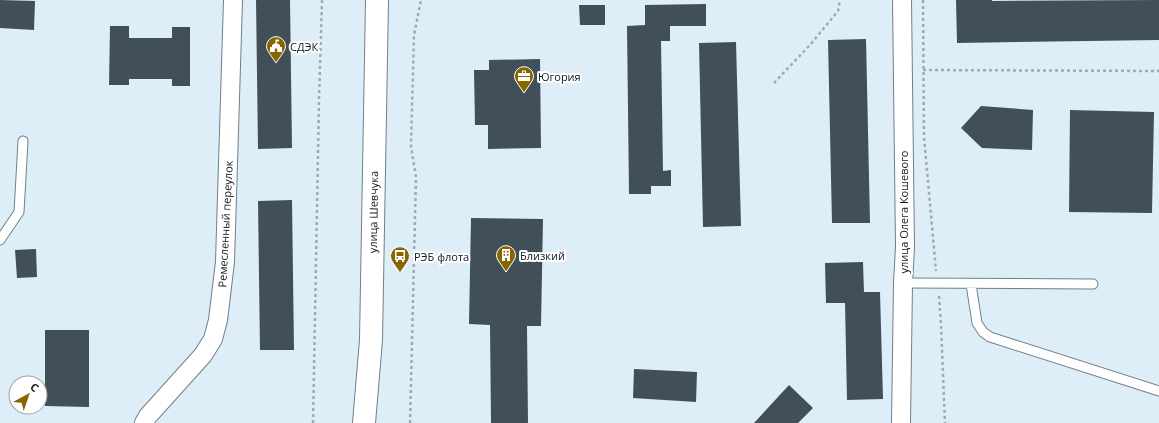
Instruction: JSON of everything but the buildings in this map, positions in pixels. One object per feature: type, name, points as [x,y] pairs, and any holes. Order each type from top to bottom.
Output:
[{"type":"main road","name":"улица Шевчука","points":[[364,423],[371,340],[377,0]]},
{"type":"street","name":"Ремесленный переулок","points":[[144,423],[148,416],[203,355],[214,339],[218,320],[226,262],[233,0]]},
{"type":"street","name":"улица Олега Кошевого","points":[[901,423],[905,248],[902,0]]},
{"type":"lane","points":[[0,240],[19,212],[23,141]]},
{"type":"lane","points":[[903,283],[1093,284]]},
{"type":"lane","points":[[971,284],[977,323],[983,332],[990,337],[1159,390]]},
{"type":"path","points":[[313,423],[322,0]]},
{"type":"path","points":[[410,423],[416,183],[411,147],[414,35],[421,0]]},
{"type":"path","points":[[774,84],[810,45],[838,11],[840,0]]},
{"type":"path","points":[[923,0],[924,137]]},
{"type":"path","points":[[923,70],[1159,71]]},
{"type":"place","name":"СДЭК","points":[[276,63]]},
{"type":"place","name":"Югория","points":[[524,93]]},
{"type":"place","name":"Близкий","points":[[506,272]]},
{"type":"place","name":"РЭБ флота","points":[[400,273]]}]
